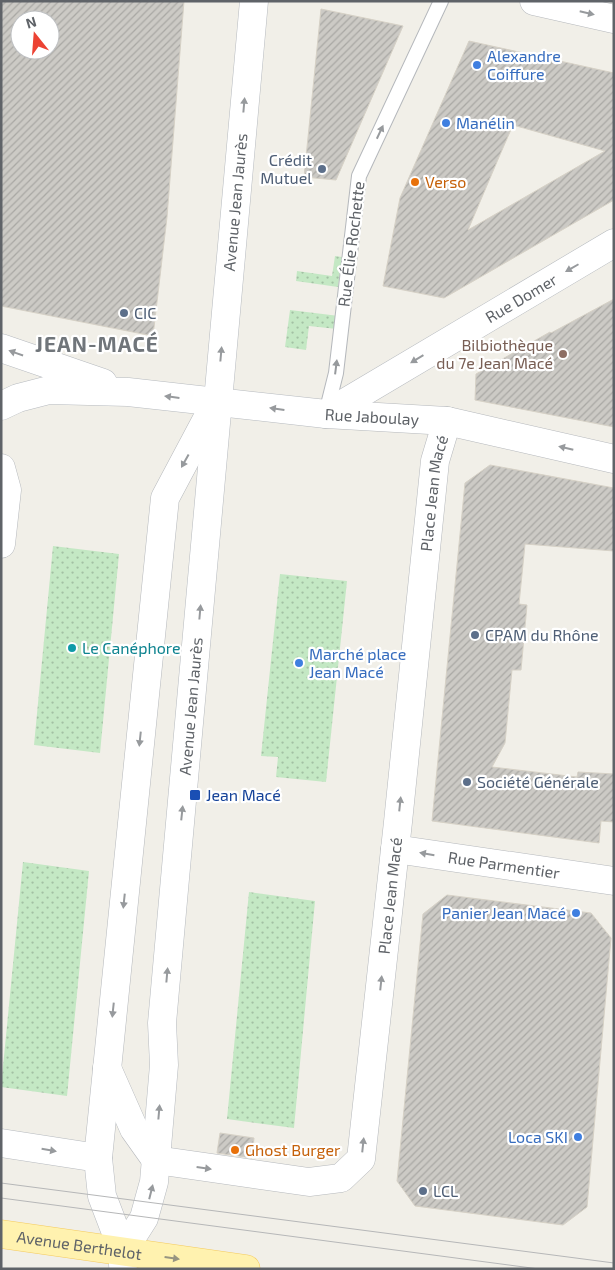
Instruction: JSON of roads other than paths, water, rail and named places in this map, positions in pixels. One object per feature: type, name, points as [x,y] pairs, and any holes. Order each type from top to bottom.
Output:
[{"type":"main road","name":"Avenue Berthelot","points":[[1,1234],[123,1260],[235,1268]]},
{"type":"street","name":"Avenue Jean Jaurès","points":[[123,1260],[144,1218],[154,1182],[164,1065],[162,1024],[206,540],[216,402],[254,1]]},
{"type":"street","points":[[534,1],[614,19]]},
{"type":"street","name":"Rue Domer","points":[[326,414],[614,243]]},
{"type":"street","name":"Rue Jaboulay","points":[[1,348],[128,392]]},
{"type":"street","name":"Rue Jaboulay","points":[[1,406],[18,398],[49,390],[128,392],[326,414],[447,421],[614,459]]},
{"type":"street","name":"Avenue Jean Jaurès","points":[[123,1260],[102,1196],[98,1158],[164,498],[216,402]]},
{"type":"street","name":"Place Jean Macé","points":[[156,1160],[308,1182],[341,1178],[361,1159],[395,849],[434,461],[447,421]]},
{"type":"street","points":[[1,468],[7,490],[1,544]]},
{"type":"street","name":"Rue Parmentier","points":[[395,849],[614,881]]},
{"type":"street","name":"Avenue Jean Jaurès","points":[[107,1068],[134,1129],[156,1160]]},
{"type":"street","points":[[1,1143],[98,1158]]},
{"type":"lane","name":"Rue Élie Rochette","points":[[326,414],[336,373],[359,176],[441,1]]},
{"type":"tram line","points":[[1,1183],[614,1263]]},
{"type":"tram line","points":[[1,1198],[539,1269]]},
{"type":"place","name":"Alexandre Coiffure","points":[[477,65]]},
{"type":"place","name":"Manélin","points":[[446,123]]},
{"type":"place","name":"Crédit Mutuel","points":[[322,169]]},
{"type":"place","name":"Verso","points":[[415,182]]},
{"type":"place","name":"CIC","points":[[124,313]]},
{"type":"place","name":"Bilbiothèque du 7e Jean Macé","points":[[563,354]]},
{"type":"place","name":"CPAM du Rhône","points":[[475,635]]},
{"type":"place","name":"Le Canéphore","points":[[72,648]]},
{"type":"place","name":"Marché place Jean Macé","points":[[299,663]]},
{"type":"place","name":"Société Générale","points":[[467,782]]},
{"type":"place","name":"Jean Macé","points":[[195,795]]},
{"type":"place","name":"Panier Jean Macé","points":[[576,913]]},
{"type":"place","name":"Loca SKI","points":[[578,1137]]},
{"type":"place","name":"Ghost Burger","points":[[235,1150]]},
{"type":"place","name":"LCL","points":[[423,1191]]},
{"type":"district","name":"JEAN-MACÉ","points":[[97,345]]}]
